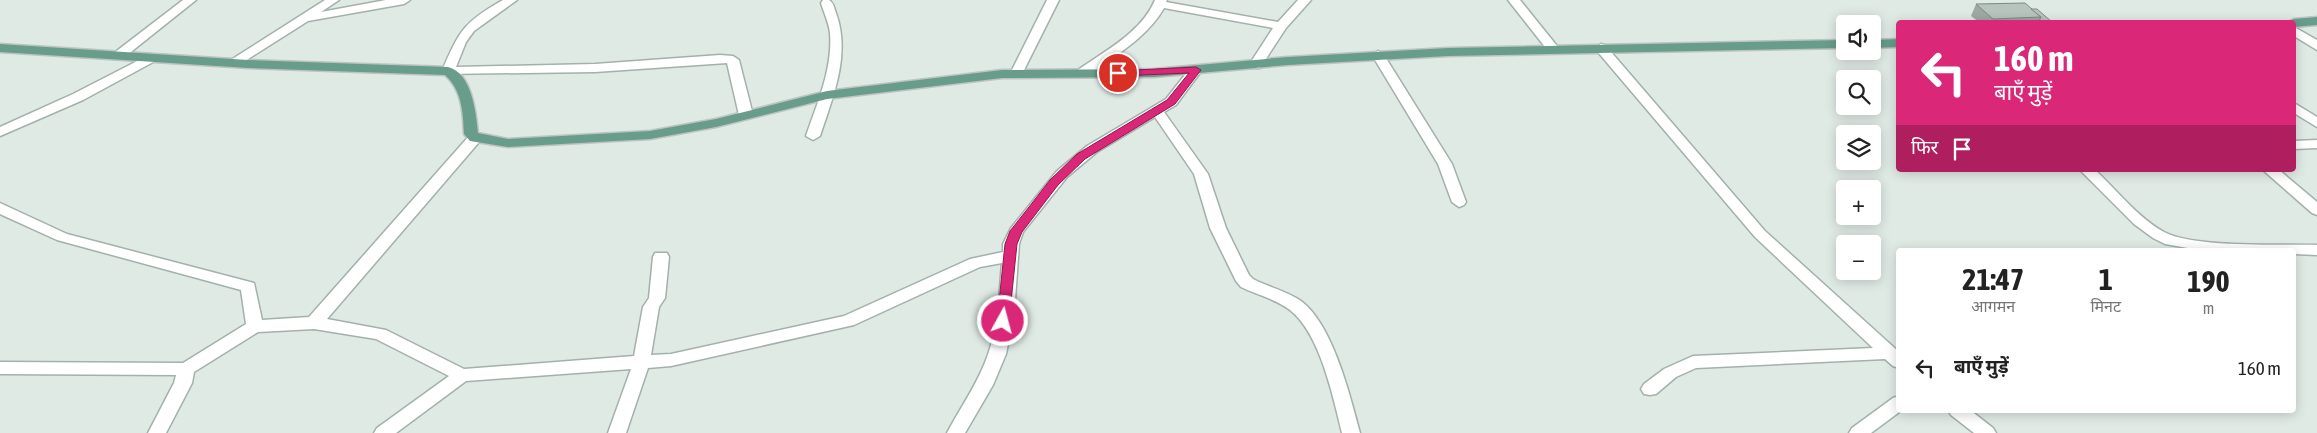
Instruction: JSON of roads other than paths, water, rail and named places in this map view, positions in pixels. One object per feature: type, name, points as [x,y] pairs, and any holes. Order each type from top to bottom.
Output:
[{"type":"main road","points":[[2296,23],[2317,21]]},
{"type":"main road","points":[[0,48],[232,63],[448,71],[454,75],[466,98],[471,122],[470,130],[475,138],[508,143],[650,135],[746,115],[827,95],[1016,74],[1154,73],[1378,55],[1554,49],[1836,44]]},
{"type":"main road","points":[[1881,44],[1896,44]]},
{"type":"street","points":[[118,56],[190,0]]},
{"type":"street","points":[[232,63],[333,0]]},
{"type":"street","points":[[305,19],[404,0]]},
{"type":"street","points":[[511,0],[484,16],[470,29],[460,42],[448,71],[595,68],[720,59],[733,60],[746,115]]},
{"type":"street","points":[[1016,74],[1053,0]]},
{"type":"street","points":[[1255,65],[1281,26],[1306,0]]},
{"type":"street","points":[[1514,0],[1554,49]]},
{"type":"street","points":[[1083,73],[1141,28],[1155,14],[1160,2],[1281,26]]},
{"type":"street","points":[[813,136],[827,95],[836,45],[836,35],[827,3]]},
{"type":"street","points":[[2296,32],[2317,46]]},
{"type":"street","points":[[1601,48],[1760,234],[1893,357]]},
{"type":"street","points":[[1378,55],[1445,164],[1459,202]]},
{"type":"street","points":[[0,132],[78,97],[150,58]]},
{"type":"street","points":[[956,433],[987,378],[997,354],[1001,338],[1011,244],[1016,231],[1062,174],[1092,149],[1157,111],[1175,98],[1196,70]]},
{"type":"street","points":[[2296,107],[2317,123]]},
{"type":"street","points":[[1157,111],[1201,174],[1218,228],[1242,278],[1247,283],[1299,307],[1308,318],[1327,357],[1351,433]]},
{"type":"street","points":[[314,323],[475,138]]},
{"type":"street","points":[[2296,145],[2317,144]]},
{"type":"street","points":[[2089,172],[2140,221],[2159,236],[2173,242],[2205,246],[2261,248]]},
{"type":"street","points":[[2272,172],[2317,210]]},
{"type":"street","points":[[0,208],[62,237],[248,287],[255,326]]},
{"type":"street","points":[[2296,249],[2317,250]]},
{"type":"street","points":[[0,368],[186,369],[255,326],[314,323],[380,334],[462,375],[641,364],[671,360],[848,321],[976,264],[1010,256]]},
{"type":"street","points":[[617,433],[641,364],[650,307],[657,298],[661,257]]},
{"type":"street","points":[[1650,389],[1670,373],[1693,362],[1893,357]]},
{"type":"street","points":[[157,433],[183,383],[186,369]]},
{"type":"street","points":[[383,433],[462,375]]},
{"type":"street","points":[[1858,433],[1896,405]]},
{"type":"street","points":[[1961,413],[1987,433]]}]
